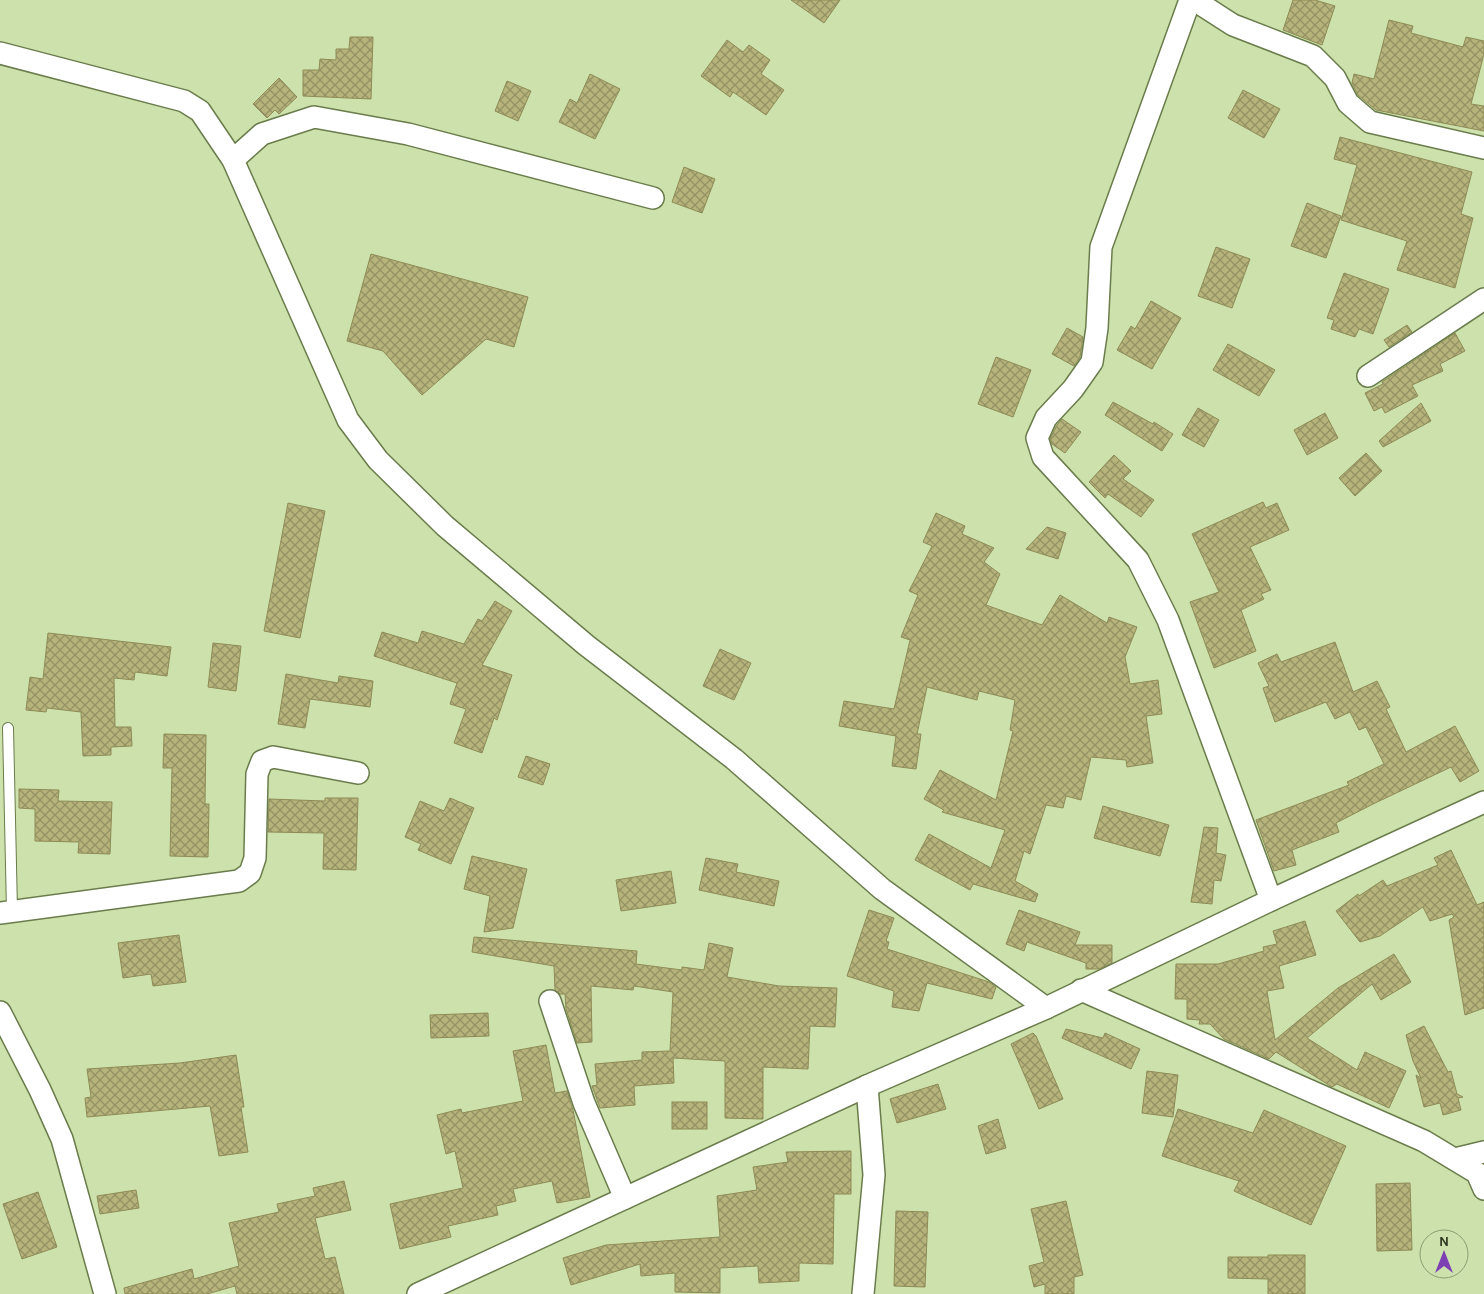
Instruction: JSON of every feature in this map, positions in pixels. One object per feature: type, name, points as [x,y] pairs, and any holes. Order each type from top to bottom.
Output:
[{"type":"street","points":[[1190,0],[1101,247],[1098,328],[1092,362],[1073,389],[1046,418],[1037,438],[1043,457],[1138,560],[1168,620],[1271,900]]},
{"type":"street","points":[[1194,0],[1233,24],[1313,56],[1335,78],[1348,103],[1370,122],[1484,148]]},
{"type":"street","points":[[0,53],[184,101],[200,111],[233,160],[348,420],[378,460],[445,526],[586,645],[734,759],[882,889],[1046,1008]]},
{"type":"street","points":[[233,160],[262,134],[314,117],[408,134],[653,198]]},
{"type":"street","points":[[1368,376],[1484,299]]},
{"type":"street","points":[[6,912],[239,881],[250,872],[255,858],[257,774],[262,761],[273,757],[358,774]]},
{"type":"street","points":[[418,1294],[867,1086],[1046,1008],[1271,900],[1484,802]]},
{"type":"street","points":[[1082,990],[1424,1141],[1476,1173],[1484,1190]]},
{"type":"street","points":[[550,1001],[584,1103],[625,1198]]},
{"type":"street","points":[[0,1012],[40,1090],[62,1139],[105,1294]]},
{"type":"street","points":[[863,1294],[874,1175],[867,1086]]},
{"type":"street","points":[[1455,1159],[1484,1152]]},
{"type":"lane","points":[[6,912],[8,728]]},
{"type":"building","points":[[791,0],[840,0],[824,23]]},
{"type":"building","points":[[1293,0],[1315,0],[1335,6],[1322,45],[1283,30]]},
{"type":"building","points":[[1389,20],[1413,26],[1411,33],[1463,47],[1466,37],[1484,41],[1484,54],[1471,104],[1484,106],[1484,131],[1376,110],[1358,95],[1352,83],[1354,74],[1374,79]]},
{"type":"building","points":[[350,37],[373,37],[371,99],[303,96],[303,70],[319,70],[320,59],[336,60],[336,49],[349,49]]},
{"type":"building","points":[[727,40],[743,52],[749,45],[770,60],[761,74],[784,90],[766,115],[733,92],[730,97],[701,76]]},
{"type":"building","points":[[590,74],[620,89],[595,139],[559,122],[570,99],[577,103]]},
{"type":"building","points":[[279,78],[297,97],[279,114],[275,110],[267,118],[253,104]]},
{"type":"building","points":[[507,81],[531,91],[518,121],[495,111]]},
{"type":"building","points":[[1243,90],[1280,109],[1264,138],[1228,118]]},
{"type":"building","points":[[1340,137],[1472,172],[1461,214],[1473,218],[1455,288],[1397,270],[1407,241],[1341,220],[1357,165],[1334,159]]},
{"type":"building","points":[[684,167],[715,179],[702,213],[672,202]]},
{"type":"building","points":[[1307,203],[1341,216],[1326,258],[1291,246]]},
{"type":"building","points":[[1216,247],[1250,259],[1232,308],[1198,296]]},
{"type":"building","points":[[371,254],[528,297],[514,347],[486,339],[422,395],[383,351],[347,341]]},
{"type":"building","points":[[1344,273],[1389,289],[1373,334],[1359,329],[1355,337],[1331,329],[1334,320],[1327,318]]},
{"type":"building","points":[[1151,301],[1181,318],[1152,369],[1117,350],[1131,326],[1135,329]]},
{"type":"building","points":[[1407,325],[1412,332],[1389,347],[1384,340]]},
{"type":"building","points":[[1067,328],[1083,337],[1080,357],[1074,366],[1052,354]]},
{"type":"building","points":[[1455,333],[1465,351],[1440,364],[1443,371],[1412,385],[1418,396],[1385,413],[1382,407],[1374,411],[1365,393],[1383,384],[1382,382]]},
{"type":"building","points":[[1228,344],[1275,370],[1259,396],[1213,370]]},
{"type":"building","points":[[996,357],[1031,370],[1013,417],[978,404]]},
{"type":"building","points":[[1113,402],[1153,424],[1154,422],[1173,434],[1162,451],[1105,415]]},
{"type":"building","points":[[1421,403],[1431,421],[1383,447],[1379,441]]},
{"type":"building","points":[[1198,408],[1219,420],[1204,447],[1182,435]]},
{"type":"building","points":[[1325,413],[1338,438],[1307,455],[1294,430]]},
{"type":"building","points":[[1062,419],[1081,432],[1065,453],[1052,444],[1050,439]]},
{"type":"building","points":[[1366,453],[1382,471],[1355,496],[1339,478]]},
{"type":"building","points":[[1114,455],[1131,471],[1123,479],[1154,500],[1141,517],[1108,494],[1105,498],[1089,482]]},
{"type":"building","points":[[1263,502],[1266,508],[1277,503],[1289,530],[1250,547],[1271,590],[1261,594],[1264,599],[1241,610],[1256,651],[1214,668],[1190,602],[1219,592],[1192,534]]},
{"type":"building","points":[[288,503],[325,511],[300,638],[264,631]]},
{"type":"building","points":[[936,513],[965,526],[962,534],[994,548],[984,562],[1000,574],[986,605],[1042,625],[1060,595],[1107,623],[1109,617],[1137,627],[1125,657],[1130,684],[1158,680],[1162,714],[1146,716],[1153,763],[1127,767],[1126,760],[1091,757],[1081,800],[1066,796],[1063,808],[1046,805],[1030,854],[1024,851],[1015,881],[1038,894],[1035,902],[973,884],[970,890],[915,860],[929,834],[991,868],[1005,830],[942,812],[944,810],[924,799],[940,770],[996,800],[1013,731],[1010,730],[1015,700],[979,691],[977,700],[927,687],[917,734],[921,734],[916,769],[892,766],[896,736],[839,726],[844,701],[894,709],[910,640],[901,637],[918,595],[909,591],[932,546],[923,542]]},
{"type":"building","points":[[1047,527],[1066,533],[1058,559],[1026,549]]},
{"type":"building","points":[[495,601],[512,611],[482,665],[512,675],[497,720],[494,718],[482,753],[454,743],[466,709],[450,704],[457,683],[374,656],[382,632],[418,643],[422,631],[464,644],[478,619],[482,621]]},
{"type":"building","points":[[48,633],[171,647],[167,676],[135,672],[134,680],[114,678],[115,727],[131,727],[132,746],[111,747],[111,755],[83,756],[81,712],[47,708],[46,712],[26,710],[30,677],[43,679]]},
{"type":"building","points":[[1335,642],[1353,692],[1377,681],[1390,707],[1386,709],[1406,752],[1455,726],[1479,771],[1460,782],[1451,767],[1373,804],[1336,823],[1339,832],[1292,850],[1296,865],[1274,871],[1256,820],[1349,785],[1347,782],[1384,764],[1366,727],[1359,730],[1350,712],[1335,719],[1326,702],[1275,722],[1263,688],[1269,686],[1258,663],[1277,654],[1281,662]]},
{"type":"building","points":[[213,643],[241,646],[236,691],[208,687]]},
{"type":"building","points":[[720,649],[751,663],[734,700],[703,686]]},
{"type":"building","points":[[286,674],[338,683],[339,676],[373,681],[370,707],[310,699],[305,728],[278,724]]},
{"type":"building","points":[[164,734],[206,735],[205,804],[209,804],[208,857],[170,856],[172,768],[163,768]]},
{"type":"building","points":[[526,756],[550,764],[543,785],[518,777]]},
{"type":"building","points":[[19,789],[59,790],[58,801],[112,802],[110,854],[78,853],[79,842],[35,841],[35,809],[19,808]]},
{"type":"building","points":[[325,798],[358,798],[356,870],[323,869],[324,833],[268,832],[269,799],[325,801]]},
{"type":"building","points":[[450,798],[474,808],[451,864],[418,850],[421,844],[405,837],[420,801],[444,811]]},
{"type":"building","points":[[1103,806],[1169,825],[1160,856],[1094,838]]},
{"type":"building","points":[[1204,827],[1218,828],[1216,853],[1226,855],[1221,881],[1214,880],[1212,904],[1191,902]]},
{"type":"building","points":[[1451,850],[1477,905],[1484,902],[1484,1008],[1465,1015],[1449,920],[1454,917],[1452,914],[1430,921],[1423,907],[1380,936],[1360,942],[1336,911],[1358,894],[1359,896],[1383,880],[1387,886],[1438,865],[1434,858]]},
{"type":"building","points":[[472,856],[527,869],[513,928],[484,932],[490,896],[464,889]]},
{"type":"building","points":[[706,858],[738,864],[736,872],[779,881],[774,906],[699,890]]},
{"type":"building","points":[[671,871],[676,903],[621,911],[616,880]]},
{"type":"building","points":[[869,910],[894,918],[886,941],[889,942],[887,949],[989,982],[996,987],[992,999],[927,983],[919,1011],[892,1007],[894,991],[847,976]]},
{"type":"building","points":[[1019,910],[1080,932],[1075,945],[1112,945],[1112,963],[1099,969],[1086,969],[1086,963],[1027,942],[1024,951],[1006,944]]},
{"type":"building","points":[[1305,921],[1316,955],[1279,966],[1284,988],[1267,991],[1275,1040],[1338,988],[1394,954],[1411,982],[1381,1000],[1372,984],[1307,1038],[1357,1070],[1365,1052],[1406,1071],[1389,1108],[1337,1084],[1332,1087],[1276,1052],[1269,1059],[1224,1039],[1210,1024],[1199,1024],[1200,1020],[1187,1019],[1187,999],[1175,999],[1176,964],[1218,964],[1264,951],[1263,947],[1277,944],[1273,931]]},
{"type":"building","points":[[179,935],[186,982],[153,986],[151,974],[123,978],[118,943]]},
{"type":"building","points":[[474,937],[637,951],[636,964],[682,970],[682,967],[704,970],[709,943],[733,948],[727,977],[779,986],[837,988],[835,1027],[810,1026],[808,1069],[763,1067],[763,1119],[725,1118],[725,1061],[673,1058],[674,1083],[634,1086],[635,1105],[600,1108],[592,1086],[597,1085],[595,1064],[642,1060],[642,1052],[670,1051],[673,992],[634,986],[633,990],[591,986],[592,1042],[577,1043],[566,1009],[565,994],[560,994],[555,990],[554,966],[472,952]]},
{"type":"building","points":[[488,1013],[489,1036],[431,1038],[430,1015]]},
{"type":"building","points":[[1424,1026],[1448,1072],[1451,1071],[1457,1094],[1463,1097],[1458,1098],[1461,1110],[1443,1115],[1440,1103],[1424,1107],[1416,1075],[1421,1078],[1413,1061],[1406,1035]]},
{"type":"building","points":[[1066,1029],[1103,1038],[1105,1033],[1140,1049],[1131,1069],[1062,1038]]},
{"type":"building","points":[[1033,1033],[1063,1099],[1039,1109],[1011,1044]]},
{"type":"building","points":[[546,1045],[555,1093],[567,1091],[573,1110],[590,1197],[557,1203],[552,1181],[513,1189],[516,1201],[496,1206],[498,1215],[448,1226],[451,1237],[400,1249],[390,1204],[463,1188],[455,1151],[446,1154],[437,1115],[461,1109],[462,1113],[523,1101],[513,1051]]},
{"type":"building","points":[[236,1055],[244,1107],[241,1107],[248,1152],[219,1156],[210,1106],[87,1117],[85,1098],[91,1097],[87,1069],[180,1063]]},
{"type":"building","points":[[1147,1071],[1178,1075],[1173,1117],[1142,1113]]},
{"type":"building","points":[[938,1084],[946,1109],[897,1123],[890,1099]]},
{"type":"building","points":[[672,1102],[707,1102],[707,1129],[672,1129]]},
{"type":"building","points":[[1178,1109],[1253,1133],[1264,1110],[1346,1146],[1311,1225],[1234,1191],[1239,1181],[1162,1156]]},
{"type":"building","points":[[998,1119],[1006,1148],[986,1154],[978,1126]]},
{"type":"building","points":[[851,1151],[851,1194],[834,1194],[833,1264],[799,1263],[799,1281],[759,1283],[758,1266],[720,1268],[720,1293],[675,1292],[675,1273],[641,1276],[640,1264],[571,1285],[563,1258],[606,1245],[720,1237],[717,1196],[757,1190],[753,1167],[788,1162],[786,1152]]},
{"type":"building","points":[[344,1181],[351,1210],[315,1218],[325,1259],[335,1257],[344,1294],[237,1294],[235,1286],[207,1294],[125,1294],[124,1288],[192,1269],[194,1279],[239,1266],[229,1223],[279,1212],[277,1204],[315,1196],[313,1188]]},
{"type":"building","points":[[1410,1183],[1412,1250],[1377,1251],[1376,1184]]},
{"type":"building","points":[[136,1190],[139,1208],[100,1214],[97,1196]]},
{"type":"building","points":[[38,1192],[57,1247],[22,1259],[3,1204]]},
{"type":"building","points":[[1066,1201],[1083,1275],[1074,1277],[1074,1294],[1045,1294],[1045,1284],[1034,1287],[1029,1266],[1044,1262],[1031,1209]]},
{"type":"building","points":[[896,1211],[928,1212],[925,1287],[894,1286]]},
{"type":"building","points":[[1268,1255],[1305,1255],[1305,1294],[1268,1294],[1268,1279],[1228,1278],[1228,1257],[1268,1257]]}]
